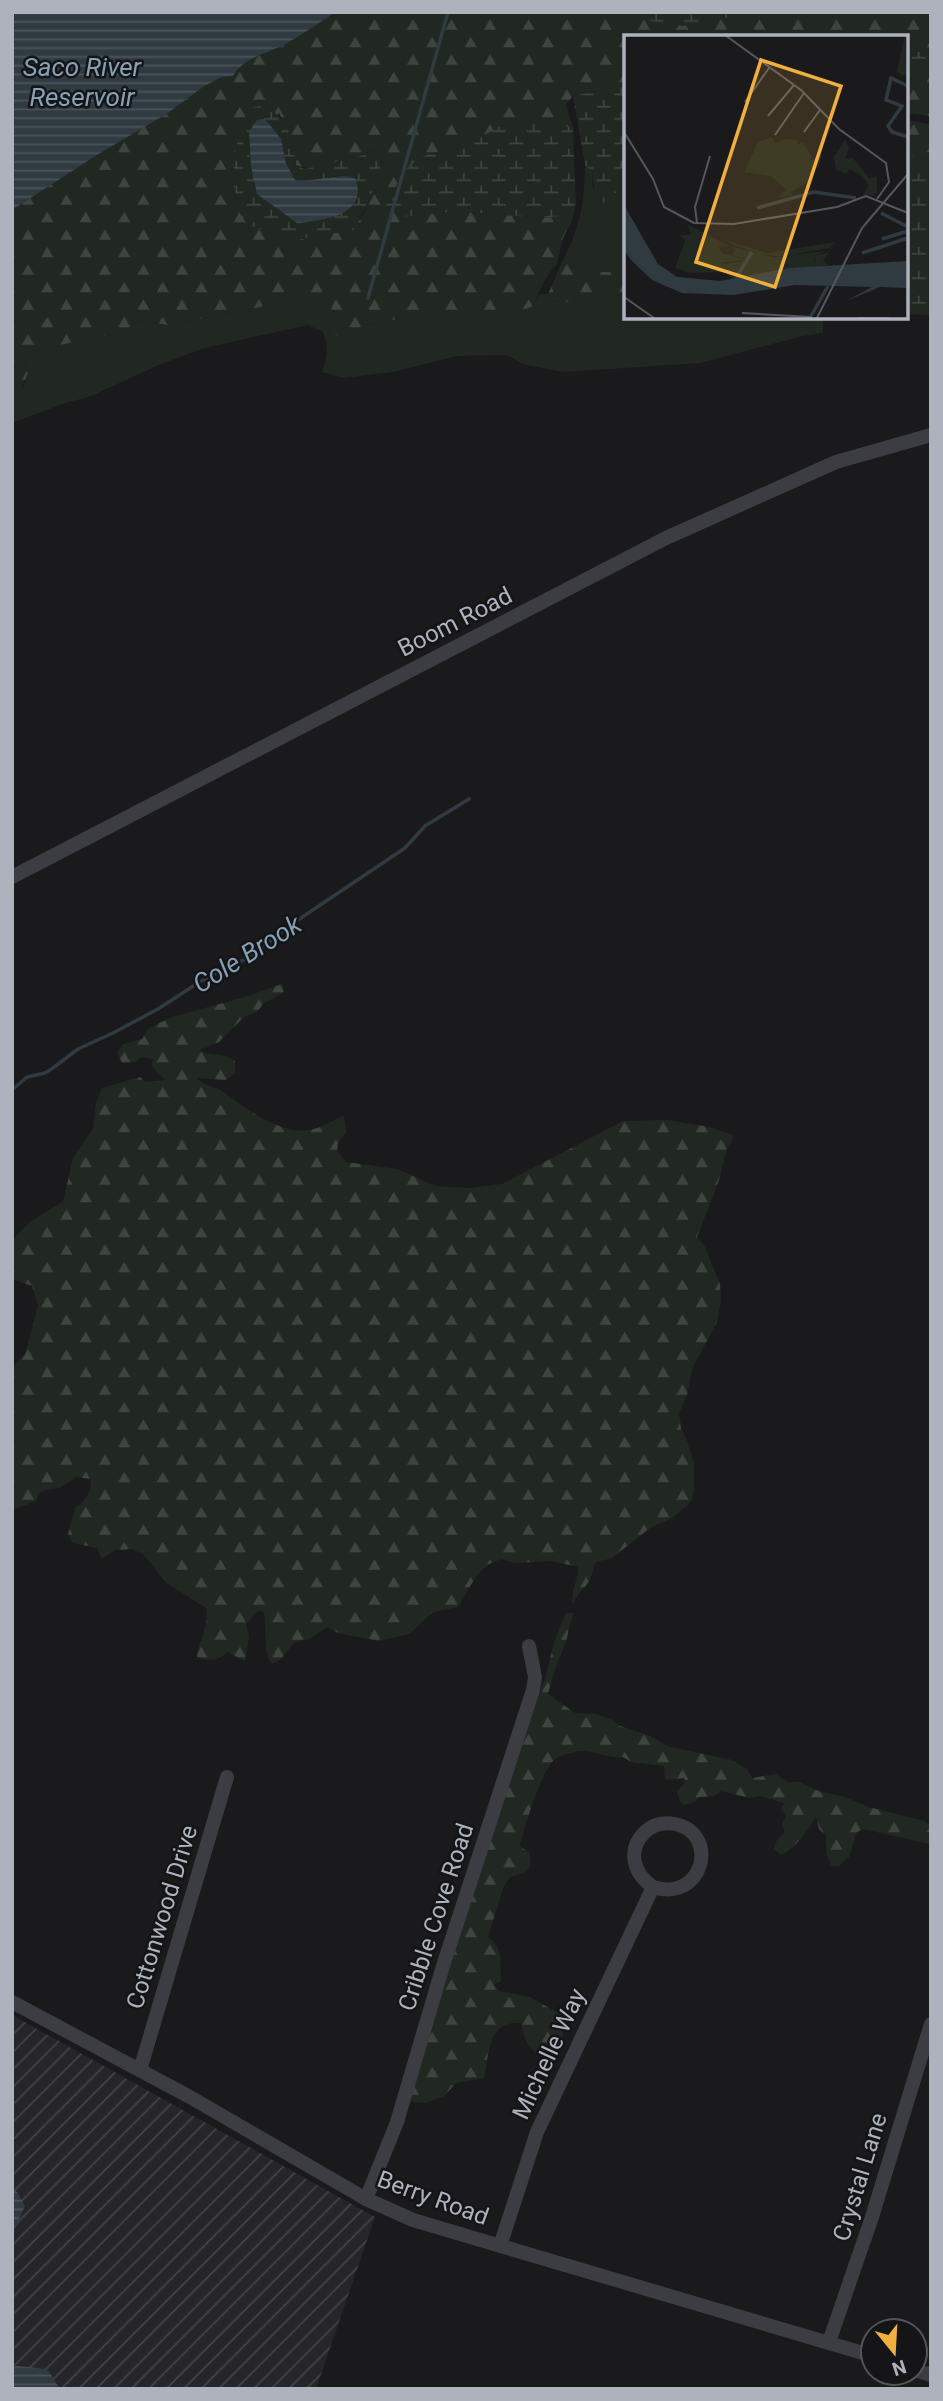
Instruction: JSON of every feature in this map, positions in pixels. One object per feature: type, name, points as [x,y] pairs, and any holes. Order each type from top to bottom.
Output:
[{"type":"street","name":"Boom Road","points":[[12,877],[666,538],[836,462],[931,435]]},
{"type":"street","name":"Cribble Cove Road","points":[[366,2199],[397,2122],[443,1966],[533,1690],[535,1677],[529,1646]]},
{"type":"street","name":"Cottonwood Drive","points":[[140,2070],[227,1777]]},
{"type":"street","points":[[669,1822],[680,1825],[697,1839],[701,1849],[699,1870],[684,1886],[663,1890],[653,1887],[643,1881],[637,1871],[634,1860],[639,1838],[647,1829],[658,1824],[669,1822]]},
{"type":"street","name":"Michelle Way","points":[[500,2246],[537,2132],[653,1887]]},
{"type":"street","name":"Berry Road","points":[[12,2002],[190,2097],[366,2199],[413,2220],[859,2352]]},
{"type":"street","name":"Crystal Lane","points":[[829,2342],[868,2229],[931,2024]]},
{"type":"shaded area","points":[[12,2015],[375,2217],[316,2389],[12,2389]]},
{"type":"green space","points":[[336,12],[931,12],[931,53],[908,51],[908,35],[624,35],[624,84],[573,96],[566,105],[573,128],[551,120],[504,124],[478,139],[452,148],[404,172],[394,190],[432,213],[456,211],[541,218],[562,216],[576,204],[557,263],[546,278],[532,307],[510,313],[429,314],[366,324],[340,337],[329,333],[332,303],[327,297],[313,301],[299,296],[260,307],[167,325],[141,320],[126,331],[32,351],[24,363],[28,373],[22,388],[12,382],[12,210],[168,113],[203,87],[222,77],[233,76],[250,60],[289,42]],"holes":[[[279,113],[288,132],[296,165],[304,167],[314,168],[349,160],[378,148],[383,162],[364,213],[352,231],[292,241],[253,227],[236,201],[235,174]]]},
{"type":"green space","points":[[640,12],[729,12],[731,16],[719,21],[683,26],[638,19]]},
{"type":"green space","points":[[908,51],[931,53],[931,65],[908,68]]},
{"type":"green space","points":[[931,65],[931,116],[908,113],[908,68]]},
{"type":"green space","points":[[624,84],[624,179],[620,180],[609,203],[597,202],[592,172],[585,165],[573,96]]},
{"type":"green space","points":[[264,105],[284,123],[291,139],[296,166],[305,169],[364,155],[379,148],[383,152],[376,182],[352,232],[329,233],[292,241],[253,227],[241,216],[236,201],[233,157],[244,119],[252,108]],"holes":[[[257,120],[281,139],[286,163],[295,180],[309,182],[340,175],[280,212],[259,179],[250,157],[249,145]]]},
{"type":"green space","points":[[551,120],[573,128],[576,204],[562,216],[541,218],[456,211],[400,217],[386,208],[383,198],[394,190],[410,165],[424,156],[478,139],[504,124]]},
{"type":"green space","points":[[908,120],[931,125],[931,161],[908,155]]},
{"type":"green space","points":[[908,155],[931,161],[931,315],[908,314]]},
{"type":"green space","points":[[585,165],[592,172],[593,188],[617,191],[620,180],[624,179],[624,272],[577,272],[563,260],[574,236],[584,191]]},
{"type":"green space","points":[[563,260],[577,272],[624,272],[624,294],[572,302],[551,301],[548,294]]},
{"type":"green space","points":[[539,294],[548,294],[551,301],[572,302],[624,294],[624,318],[823,318],[823,333],[699,363],[564,372],[526,365],[506,355],[457,356],[393,372],[344,378],[322,372],[327,352],[325,337],[323,332],[308,325],[205,348],[161,364],[89,397],[12,423],[12,382],[23,388],[28,373],[24,363],[32,351],[126,331],[141,320],[167,325],[260,307],[299,296],[322,300],[326,297],[332,303],[329,333],[418,315],[494,312],[532,307]]},
{"type":"green space","points":[[282,984],[284,992],[263,1004],[257,1012],[244,1017],[219,1042],[200,1050],[235,1061],[235,1073],[226,1080],[196,1078],[222,1091],[264,1119],[287,1128],[313,1129],[344,1116],[346,1132],[338,1143],[337,1151],[346,1162],[397,1169],[436,1186],[469,1188],[502,1184],[623,1121],[667,1120],[709,1127],[733,1135],[697,1237],[704,1245],[720,1284],[721,1300],[717,1322],[692,1369],[687,1396],[679,1413],[681,1429],[694,1463],[692,1501],[672,1518],[650,1528],[612,1558],[596,1562],[591,1577],[573,1603],[578,1567],[551,1561],[515,1563],[501,1559],[487,1565],[475,1578],[458,1607],[433,1612],[409,1634],[379,1641],[338,1633],[327,1627],[309,1639],[294,1643],[281,1659],[272,1664],[266,1646],[264,1612],[258,1611],[246,1624],[249,1637],[245,1661],[227,1652],[213,1660],[205,1659],[197,1657],[207,1620],[206,1608],[167,1583],[143,1554],[132,1549],[115,1550],[102,1559],[97,1548],[73,1543],[68,1534],[75,1508],[88,1496],[91,1479],[76,1477],[60,1488],[41,1491],[36,1501],[12,1510],[12,1367],[25,1354],[38,1305],[32,1286],[12,1279],[11,1249],[15,1238],[34,1220],[63,1202],[73,1158],[93,1129],[96,1103],[102,1088],[140,1077],[145,1082],[165,1080],[152,1066],[153,1059],[141,1057],[135,1062],[122,1063],[117,1052],[123,1044],[142,1039],[149,1028],[172,1017]]},
{"type":"green space","points":[[566,1613],[573,1613],[548,1694],[575,1713],[596,1714],[613,1720],[620,1726],[650,1736],[670,1747],[732,1760],[747,1769],[752,1778],[776,1774],[787,1782],[799,1782],[869,1807],[924,1821],[931,1826],[931,1844],[863,1829],[856,1833],[849,1857],[839,1866],[831,1866],[826,1852],[826,1836],[819,1829],[816,1817],[797,1843],[781,1855],[774,1849],[777,1840],[785,1832],[782,1824],[786,1816],[781,1809],[784,1803],[760,1796],[750,1798],[721,1791],[714,1796],[699,1797],[685,1805],[680,1801],[677,1792],[685,1782],[684,1778],[665,1780],[664,1766],[631,1762],[623,1757],[585,1751],[560,1757],[554,1760],[544,1776],[522,1837],[520,1846],[530,1853],[530,1867],[527,1871],[509,1878],[503,1888],[488,1937],[499,1951],[501,1981],[494,1985],[499,1991],[530,1997],[565,2017],[558,2051],[553,2062],[540,2056],[527,2043],[521,2023],[510,2023],[496,2032],[492,2040],[484,2078],[456,2083],[444,2096],[426,2103],[413,2102],[410,2099],[433,2017],[545,1679],[554,1642]]},
{"type":"water","name":"Saco River Reservoir","points":[[12,12],[336,12],[289,42],[250,60],[233,76],[222,77],[203,87],[168,113],[12,210]]},
{"type":"water","points":[[265,119],[281,139],[286,163],[295,180],[355,178],[358,190],[356,200],[350,208],[330,218],[297,223],[257,194],[251,166],[249,132],[257,120]]},
{"type":"water","points":[[12,2190],[17,2192],[25,2206],[12,2234]]},
{"type":"water","points":[[17,2366],[46,2369],[63,2389],[12,2389],[12,2368]]},
{"type":"waterway","points":[[368,298],[448,12]]},
{"type":"waterway","name":"Cole Brook","points":[[12,1090],[27,1077],[45,1073],[78,1049],[158,1009],[229,966],[249,958],[289,926],[405,848],[425,826],[469,799]]}]
